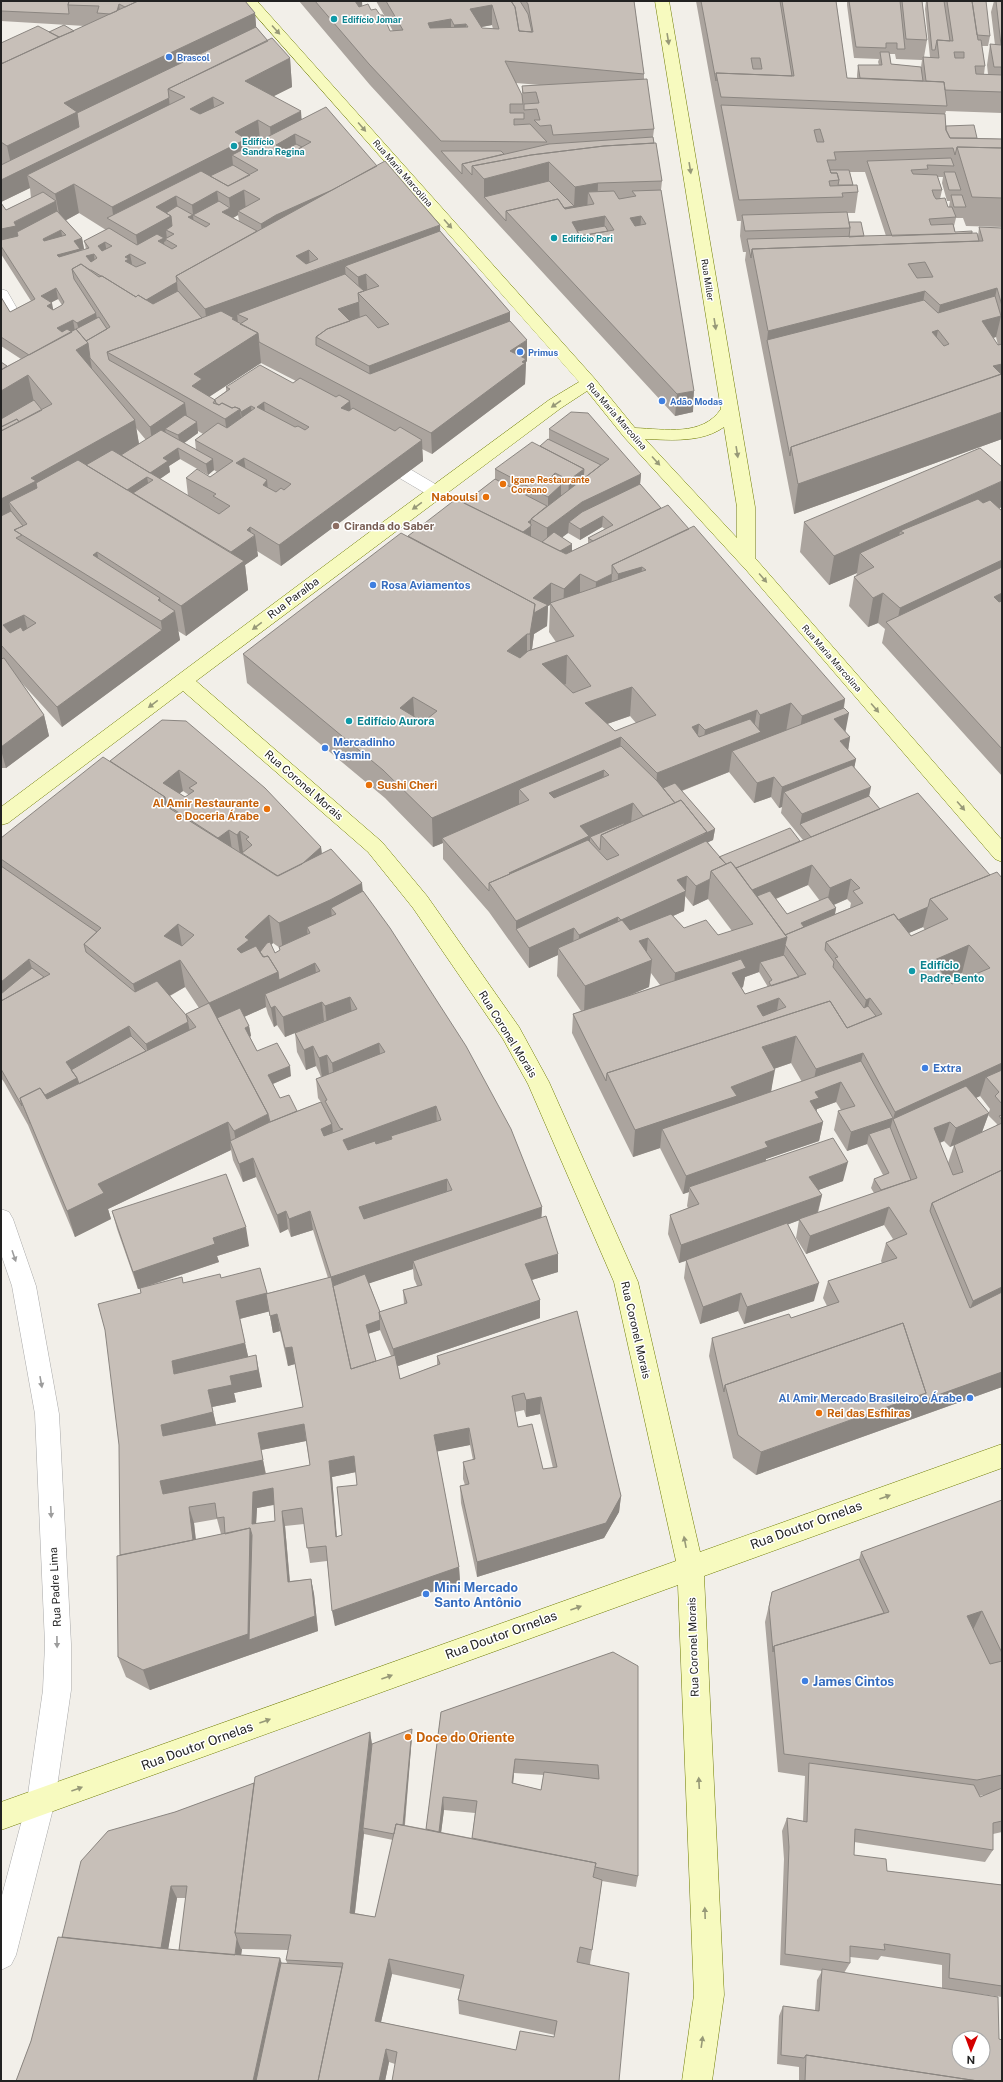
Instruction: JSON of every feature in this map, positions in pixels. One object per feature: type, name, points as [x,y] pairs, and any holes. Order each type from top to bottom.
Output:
[{"type":"main road","name":"Rua Maria Marcolina","points":[[250,1],[401,183],[589,383],[630,432],[993,831],[1002,854]]},
{"type":"main road","name":"Rua Miller","points":[[662,1],[746,507],[746,560]]},
{"type":"main road","name":"Rua Paraíba","points":[[1,818],[436,492],[555,404],[589,383]]},
{"type":"main road","points":[[630,432],[668,434],[699,432],[718,424],[730,408]]},
{"type":"main road","name":"Rua Coronel Morais","points":[[184,681],[375,847],[420,902],[511,1034],[538,1082],[626,1282],[690,1567],[709,1995],[697,2081]]},
{"type":"main road","name":"Rua Doutor Ornelas","points":[[1,1816],[1002,1456]]},
{"type":"street","points":[[1,294],[10,312]]},
{"type":"street","points":[[367,452],[436,492]]},
{"type":"street","name":"Rua Padre Lima","points":[[1,1219],[24,1286],[47,1414],[58,1644],[57,1690],[41,1802],[1,1955]]},
{"type":"building","points":[[1,1],[69,1],[69,14],[1,11]]},
{"type":"building","points":[[69,1],[138,1],[125,7],[119,4],[117,11],[110,14],[97,13],[99,6],[68,5]]},
{"type":"building","points":[[138,1],[245,1],[255,13],[64,103],[77,112],[7,146],[1,142],[1,64]]},
{"type":"building","points":[[315,1],[355,1],[359,7],[368,4],[371,10],[376,9],[380,15],[383,15],[390,31],[403,30],[386,1],[511,1],[515,7],[519,31],[533,32],[528,4],[526,1],[634,1],[644,74],[505,61],[522,95],[523,104],[510,104],[510,113],[524,113],[524,119],[514,119],[514,125],[530,124],[547,142],[441,141],[369,64]],"holes":[[[492,5],[499,29],[482,28],[470,9]],[[451,19],[454,25],[466,24],[468,27],[430,28],[428,23]]]},
{"type":"building","points":[[511,1],[520,1],[528,14],[532,32],[519,31],[515,7]]},
{"type":"building","points":[[701,1],[780,1],[792,76],[716,73],[716,81]],"holes":[[[751,58],[760,58],[762,69],[753,69]]]},
{"type":"building","points":[[782,1],[836,1],[847,78],[944,82],[947,106],[721,97],[716,73],[794,76]]},
{"type":"building","points":[[849,1],[900,1],[905,49],[897,49],[897,43],[886,43],[886,48],[856,47]]},
{"type":"building","points":[[902,1],[922,1],[927,40],[906,39]]},
{"type":"building","points":[[927,1],[944,1],[950,41],[937,40],[935,50],[932,50]]},
{"type":"building","points":[[947,1],[972,1],[978,40],[981,40],[985,66],[975,66],[976,74],[1002,75],[1002,92],[945,90],[944,82],[926,81],[923,57],[939,58],[937,40],[953,41]],"holes":[[[954,52],[964,52],[964,58],[955,58]]]},
{"type":"building","points":[[972,1],[986,1],[990,36],[977,35]]},
{"type":"building","points":[[996,1],[1002,1],[1002,71],[1001,67],[994,67],[990,44],[1001,45]]},
{"type":"building","points":[[64,25],[74,31],[59,37],[49,32]]},
{"type":"building","points":[[38,26],[59,37],[1,63],[1,43]]},
{"type":"building","points":[[256,27],[268,41],[168,89],[169,98],[1,180],[1,165],[79,127],[77,113]]},
{"type":"building","points":[[272,38],[290,58],[245,81],[301,111],[270,127],[258,120],[235,132],[246,139],[112,207],[74,184],[55,194],[27,175],[185,97],[168,89]],"holes":[[[213,97],[224,103],[200,114],[190,109]]]},
{"type":"building","points":[[880,52],[889,52],[891,64],[921,67],[923,81],[860,78],[858,65],[882,65]]},
{"type":"building","points":[[647,79],[654,129],[553,135],[551,125],[540,126],[534,120],[540,120],[537,109],[524,110],[524,104],[539,103],[536,92],[523,93],[522,86]]},
{"type":"building","points":[[721,105],[945,114],[946,130],[950,138],[1002,139],[1002,148],[957,147],[955,155],[953,148],[834,152],[836,160],[827,160],[831,173],[837,173],[839,180],[829,181],[830,186],[857,185],[858,192],[842,193],[843,197],[739,200]],"holes":[[[820,129],[824,142],[817,142],[814,130]]]},
{"type":"building","points":[[326,107],[377,166],[332,190],[276,215],[261,224],[238,211],[260,199],[244,190],[229,198],[217,191],[192,205],[176,196],[156,207],[171,216],[136,235],[107,218],[201,171],[228,186],[258,170],[232,155]],"holes":[[[295,134],[311,142],[291,153],[276,145]]]},
{"type":"building","points":[[974,125],[977,138],[950,138],[946,130],[946,126]]},
{"type":"building","points":[[653,137],[654,143],[604,146],[531,155],[472,166],[472,175],[462,164],[549,144]]},
{"type":"building","points":[[656,143],[662,181],[598,183],[575,187],[549,162],[484,179],[472,166],[531,155],[604,146]]},
{"type":"building","points":[[296,144],[302,147],[291,153],[286,150]]},
{"type":"building","points":[[957,147],[1002,148],[1002,198],[972,197]]},
{"type":"building","points":[[441,151],[501,151],[504,154],[462,164],[462,174]]},
{"type":"building","points":[[951,158],[954,166],[927,165],[928,169],[911,170],[913,174],[937,175],[942,190],[932,190],[934,196],[936,199],[945,198],[948,207],[952,207],[956,217],[929,219],[931,225],[953,224],[955,232],[972,231],[972,233],[892,236],[867,161]]},
{"type":"building","points":[[385,161],[440,225],[205,309],[176,276]],"holes":[[[309,250],[318,259],[306,264],[296,256]]]},
{"type":"building","points":[[233,165],[250,175],[228,186],[210,176]]},
{"type":"building","points":[[830,170],[849,170],[853,185],[838,185],[839,180],[837,173],[831,173]]},
{"type":"building","points":[[944,172],[955,172],[961,190],[949,190]]},
{"type":"building","points":[[549,181],[574,206],[564,208],[558,199],[506,211],[506,221],[484,197]]},
{"type":"building","points":[[661,190],[694,391],[677,394],[506,211],[558,199],[565,209],[594,204],[588,192],[614,191],[619,199],[636,196],[632,191]],"holes":[[[605,216],[614,230],[580,236],[572,222]],[[641,216],[646,224],[635,226],[630,218]]]},
{"type":"building","points":[[43,192],[56,201],[14,222],[16,226],[1,229],[1,203],[6,210]]},
{"type":"building","points":[[951,195],[962,195],[966,207],[954,207]]},
{"type":"building","points":[[219,201],[230,208],[222,212],[257,231],[176,276],[177,282],[146,300],[138,295],[136,297],[81,264],[72,269],[74,279],[96,313],[77,323],[73,320],[57,328],[62,332],[67,329],[72,332],[29,355],[1,337],[1,297],[10,312],[35,299],[1,246],[1,240],[18,236],[17,232],[57,211],[82,238],[74,241],[80,249],[57,255],[59,257],[89,248],[84,241],[109,228],[137,245],[157,234],[164,238],[158,241],[172,249],[177,246],[165,239],[174,234],[166,230],[172,226],[171,216],[166,213],[177,206],[193,215]],"holes":[[[193,215],[210,224],[206,227],[188,217]],[[61,230],[66,235],[44,241],[43,239]],[[105,242],[112,246],[102,251],[98,246]],[[94,254],[97,258],[91,262],[86,256]],[[130,254],[146,263],[136,267],[125,261],[129,259],[125,257]],[[56,288],[64,302],[62,305],[53,310],[47,306],[52,303],[41,296]]]},
{"type":"building","points":[[847,212],[850,228],[745,231],[742,215]]},
{"type":"building","points":[[849,222],[861,222],[864,236],[849,237]]},
{"type":"building","points":[[605,226],[608,231],[580,236],[577,231]]},
{"type":"building","points":[[979,227],[1002,228],[1002,306],[997,288],[940,305],[925,291],[768,331],[752,249],[983,241]],"holes":[[[925,262],[933,277],[917,278],[908,264]]]},
{"type":"building","points":[[440,231],[510,312],[369,366],[316,337],[327,329],[366,315],[378,328],[389,324],[358,293],[379,286],[366,274],[358,277],[345,266]]},
{"type":"building","points":[[977,233],[979,241],[752,249],[751,258],[747,239]]},
{"type":"building","points":[[81,264],[99,277],[102,276],[136,297],[138,295],[153,304],[178,291],[202,318],[107,352],[109,360],[185,403],[150,427],[90,358],[88,343],[86,341],[110,327],[72,269]]},
{"type":"building","points":[[345,274],[364,291],[358,293],[359,302],[338,309],[350,321],[327,329],[316,337],[316,345],[370,374],[510,321],[527,340],[510,351],[526,359],[522,362],[525,363],[431,433],[259,342],[258,333],[240,324],[248,319],[237,314]]},
{"type":"building","points":[[995,296],[1001,316],[982,321],[998,345],[1002,344],[1002,364],[993,366],[1001,374],[791,447],[790,456],[767,340],[924,300],[938,313]],"holes":[[[938,330],[949,344],[944,346],[932,332]]]},
{"type":"building","points":[[221,311],[234,318],[232,319],[258,333],[194,374],[202,379],[192,386],[215,400],[213,403],[219,405],[222,403],[232,408],[235,407],[240,409],[225,419],[107,352]]},
{"type":"building","points":[[99,317],[107,329],[86,341],[76,329]]},
{"type":"building","points":[[76,329],[88,343],[76,350],[135,420],[31,478],[36,481],[1,499],[1,431],[52,404],[28,375],[1,391],[1,370]]},
{"type":"building","points":[[1,362],[7,366],[1,370]]},
{"type":"building","points":[[260,365],[293,383],[300,378],[336,397],[339,395],[350,401],[341,408],[349,411],[353,408],[395,431],[400,427],[422,440],[279,545],[250,527],[247,530],[255,535],[231,552],[133,493],[153,480],[147,477],[127,490],[86,465],[112,450],[219,514],[230,506],[213,496],[216,494],[186,478],[197,469],[210,477],[233,461],[195,440],[218,423],[227,428],[255,408],[251,406],[241,412],[240,409],[235,407],[232,408],[222,403],[219,405],[216,403],[214,400],[230,389],[226,387]],"holes":[[[264,402],[309,427],[305,430],[298,426],[295,427],[257,407]],[[244,458],[291,484],[284,490],[281,488],[276,492],[263,485],[267,480],[236,463]]]},
{"type":"building","points":[[1002,374],[1002,412],[798,484],[791,447]]},
{"type":"building","points":[[34,400],[42,410],[19,422],[17,419],[1,427],[1,419]]},
{"type":"building","points":[[571,412],[588,413],[641,474],[582,502],[547,528],[531,519],[609,459],[549,429]]},
{"type":"building","points":[[185,415],[197,422],[178,435],[165,429]]},
{"type":"building","points":[[17,419],[19,422],[1,431],[1,427]]},
{"type":"building","points":[[161,430],[213,459],[206,464],[178,448],[163,458],[168,461],[150,473],[121,455]]},
{"type":"building","points":[[548,439],[601,465],[583,479],[584,469],[540,446]]},
{"type":"building","points":[[532,442],[584,469],[569,480],[555,473],[550,478],[561,485],[548,497],[495,469]]},
{"type":"building","points":[[980,448],[1002,467],[1002,481],[834,556],[804,522]]},
{"type":"building","points":[[78,460],[244,561],[181,606],[97,552],[93,555],[160,598],[158,600],[175,611],[161,621],[14,530],[27,524],[9,502],[37,488],[36,483]]},
{"type":"building","points":[[495,479],[547,506],[528,522],[531,526],[523,532],[464,503]]},
{"type":"building","points":[[640,484],[661,508],[593,541],[588,538],[613,525],[603,516],[580,529],[569,522],[582,512]]},
{"type":"building","points":[[456,499],[566,554],[668,505],[689,529],[612,565],[612,574],[596,582],[580,574],[564,589],[551,583],[533,598],[548,605],[534,613],[535,604],[408,536]]},
{"type":"building","points":[[978,499],[983,503],[990,500],[1002,511],[1002,560],[900,608],[883,593],[873,598],[854,577],[874,567],[860,553],[904,533],[900,531]]},
{"type":"building","points":[[11,511],[23,526],[14,530],[22,535],[16,538],[162,630],[57,707],[1,645],[1,516]],"holes":[[[24,615],[36,623],[23,631],[21,627],[10,633],[3,625]]]},
{"type":"building","points":[[694,526],[845,699],[802,716],[791,703],[760,715],[757,710],[705,730],[699,724],[692,727],[699,737],[750,719],[761,732],[657,773],[621,737],[432,818],[383,770],[243,654],[401,533],[535,604],[530,634],[527,634],[507,651],[520,658],[528,651],[574,636],[550,603],[646,570],[642,567],[618,574],[612,565]],"holes":[[[567,655],[591,686],[573,693],[542,664]],[[632,687],[656,715],[615,731],[585,703]],[[413,697],[437,711],[423,722],[400,708]]]},
{"type":"building","points":[[554,532],[572,544],[560,551],[542,542]]},
{"type":"building","points":[[1002,567],[1002,593],[994,597],[999,602],[1002,601],[1002,749],[886,622]]},
{"type":"building","points":[[4,658],[44,715],[1,747],[1,659]]},
{"type":"building","points":[[844,708],[849,713],[834,719],[850,737],[840,741],[856,759],[782,787],[774,777],[757,783],[732,751]]},
{"type":"building","points":[[162,720],[186,721],[265,788],[321,847],[302,864],[278,876],[242,853],[252,845],[246,839],[249,837],[240,831],[237,835],[229,830],[218,838],[167,805],[165,797],[110,761]],"holes":[[[179,770],[197,783],[189,788],[194,791],[185,797],[163,783]]]},
{"type":"building","points":[[621,746],[657,781],[675,803],[643,816],[633,803],[580,826],[589,836],[489,883],[489,891],[442,838],[529,800],[519,789]],"holes":[[[604,770],[609,775],[554,798],[549,793]]]},
{"type":"building","points":[[103,757],[165,797],[158,801],[277,876],[331,849],[362,883],[330,900],[279,923],[269,915],[245,937],[249,940],[237,949],[241,953],[256,946],[263,957],[268,956],[278,972],[209,1003],[180,960],[133,984],[84,944],[101,928],[1,859],[1,838]],"holes":[[[178,924],[194,935],[182,946],[164,936]]]},
{"type":"building","points":[[852,765],[871,787],[802,814],[784,792]]},
{"type":"building","points":[[675,783],[715,829],[704,834],[707,832],[681,800],[675,803],[663,788]]},
{"type":"building","points":[[918,793],[990,875],[930,899],[928,907],[898,920],[894,914],[826,942],[825,950],[834,962],[833,967],[864,1008],[868,1006],[876,1016],[847,1028],[830,1001],[607,1073],[606,1081],[573,1014],[741,959],[746,968],[732,973],[745,994],[806,974],[785,945],[787,937],[785,935],[863,903],[853,891],[860,888],[851,879],[830,888],[812,865],[752,890],[736,868]],"holes":[[[779,998],[786,1007],[763,1016],[757,1006]]]},
{"type":"building","points":[[869,796],[880,809],[811,837],[800,824]]},
{"type":"building","points":[[681,800],[707,832],[516,921],[489,883],[588,840],[607,860],[619,855],[601,835]]},
{"type":"building","points":[[624,823],[625,824],[601,835],[600,850],[590,837]]},
{"type":"building","points":[[790,828],[800,841],[736,868],[731,862],[726,864],[719,857]]},
{"type":"building","points":[[706,841],[726,864],[711,871],[710,879],[696,886],[687,876],[677,880],[686,891],[621,920],[618,917],[579,935],[574,928],[529,948],[516,929]]},
{"type":"building","points":[[731,862],[787,937],[675,973],[648,938],[639,941],[652,960],[585,986],[558,948],[622,920],[630,930],[671,914],[684,928],[706,920],[718,935],[753,924],[711,871]]},
{"type":"building","points":[[1,866],[97,932],[84,944],[86,952],[135,992],[157,981],[186,1015],[188,1022],[146,1044],[129,1026],[66,1062],[77,1078],[45,1095],[40,1088],[20,1098],[22,1106],[1,1069],[1,1001],[50,974],[29,959],[1,982]]},
{"type":"building","points":[[997,872],[1002,878],[1002,1063],[895,1112],[863,1053],[816,1069],[796,1036],[762,1047],[775,1070],[731,1087],[737,1096],[635,1130],[607,1073],[830,1001],[847,1028],[882,1014],[870,998],[866,1000],[835,958],[838,957],[826,942],[894,914],[911,936],[948,919],[930,899]],"holes":[[[969,945],[990,968],[952,984],[932,961]]]},
{"type":"building","points":[[363,891],[390,928],[466,1046],[511,1129],[542,1207],[331,1277],[310,1211],[289,1219],[286,1211],[277,1215],[253,1158],[239,1164],[230,1141],[270,1122],[321,1102],[332,1124],[321,1129],[324,1136],[343,1129],[340,1128],[325,1101],[327,1100],[316,1079],[385,1052],[379,1043],[332,1063],[327,1055],[319,1058],[313,1046],[304,1050],[295,1033],[357,1009],[350,997],[325,1006],[322,1002],[283,1017],[275,1006],[271,1008],[265,994],[320,971],[315,963],[279,980],[278,972],[268,956],[264,957],[260,952],[267,943],[270,942],[275,953],[280,950],[279,947],[310,933],[307,927],[336,914],[331,908]],"holes":[[[436,1106],[441,1120],[391,1136],[392,1139],[376,1144],[375,1141],[348,1150],[343,1140]],[[447,1179],[452,1190],[364,1219],[359,1207]]]},
{"type":"building","points":[[770,891],[787,914],[828,897],[836,908],[801,923],[804,927],[785,935],[757,896]]},
{"type":"building","points":[[784,955],[799,977],[771,986],[769,982],[772,980],[760,962]]},
{"type":"building","points":[[32,968],[44,977],[1,1001],[1,994]]},
{"type":"building","points":[[209,1003],[268,1114],[234,1131],[228,1122],[98,1184],[104,1193],[67,1211],[20,1098],[40,1088],[47,1099],[196,1027],[186,1014]]},
{"type":"building","points":[[240,1008],[249,1026],[245,1028],[257,1051],[277,1043],[290,1066],[268,1075],[280,1098],[289,1095],[297,1111],[270,1122],[268,1114],[217,1018]]},
{"type":"building","points":[[131,1036],[146,1051],[79,1084],[77,1078],[71,1070]]},
{"type":"building","points":[[861,1061],[893,1118],[851,1132],[838,1111],[855,1106],[841,1082],[815,1092],[819,1098],[810,1101],[823,1122],[765,1142],[768,1147],[686,1176],[662,1129]]},
{"type":"building","points":[[1002,1070],[1002,1104],[995,1096],[999,1092],[986,1077]]},
{"type":"building","points":[[966,1086],[989,1113],[956,1128],[950,1122],[934,1128],[953,1175],[963,1172],[954,1145],[1002,1123],[1002,1170],[932,1203],[930,1211],[970,1308],[1002,1292],[1002,1372],[924,1400],[926,1393],[903,1323],[725,1385],[724,1392],[712,1338],[789,1314],[791,1318],[839,1302],[828,1281],[897,1258],[886,1243],[907,1234],[889,1207],[810,1236],[799,1219],[917,1178],[893,1119]]},
{"type":"building","points":[[890,1127],[911,1180],[881,1190],[874,1179],[889,1173],[869,1134]]},
{"type":"building","points":[[833,1138],[848,1162],[809,1177],[822,1195],[681,1245],[670,1215],[699,1204],[689,1187]]},
{"type":"building","points":[[1002,1170],[1002,1287],[973,1301],[932,1203]]},
{"type":"building","points":[[226,1174],[246,1227],[213,1238],[215,1244],[133,1272],[112,1211]]},
{"type":"building","points":[[546,1216],[558,1254],[525,1264],[540,1300],[393,1349],[379,1312],[407,1303],[403,1290],[422,1285],[413,1261]]},
{"type":"building","points":[[787,1223],[819,1283],[747,1307],[741,1293],[703,1307],[686,1260]]},
{"type":"building","points":[[260,1268],[267,1293],[236,1301],[245,1343],[172,1361],[174,1374],[256,1355],[258,1370],[230,1376],[232,1385],[208,1390],[213,1412],[161,1425],[163,1436],[303,1407],[292,1347],[285,1348],[277,1314],[270,1316],[266,1294],[331,1277],[351,1369],[395,1355],[400,1379],[440,1364],[437,1356],[577,1311],[621,1496],[606,1523],[477,1562],[460,1486],[469,1484],[463,1462],[475,1459],[469,1428],[434,1435],[459,1567],[332,1611],[326,1546],[307,1548],[302,1508],[282,1511],[288,1582],[311,1579],[315,1616],[249,1640],[252,1535],[250,1528],[225,1534],[224,1517],[217,1518],[215,1503],[189,1507],[193,1540],[120,1555],[119,1445],[105,1330],[98,1304],[141,1293],[140,1288],[182,1277],[183,1283],[220,1274],[221,1278]],"holes":[[[524,1393],[526,1400],[541,1397],[557,1467],[543,1469],[532,1424],[518,1427],[512,1396]],[[304,1424],[310,1465],[163,1494],[160,1481],[263,1460],[258,1433]],[[354,1456],[357,1485],[337,1487],[342,1535],[336,1537],[329,1461]],[[273,1488],[275,1521],[252,1524],[253,1492]]]},
{"type":"building","points":[[365,1274],[380,1312],[380,1320],[366,1325],[376,1361],[351,1369],[333,1286]]},
{"type":"building","name":"Rei das Esfhiras","points":[[903,1323],[926,1393],[761,1452],[738,1435],[725,1385]]},
{"type":"building","points":[[1002,1500],[1002,1653],[982,1611],[967,1616],[990,1664],[1002,1661],[1002,1775],[977,1780],[784,1754],[774,1646],[889,1612],[861,1552]]},
{"type":"building","points":[[250,1528],[248,1634],[143,1670],[118,1657],[117,1556]]},
{"type":"building","points":[[859,1559],[884,1613],[774,1646],[773,1652],[769,1607],[772,1592]]},
{"type":"building","points":[[613,1652],[638,1666],[638,1876],[595,1867],[596,1863],[472,1838],[477,1801],[443,1797],[439,1832],[426,1829],[441,1712]],"holes":[[[515,1759],[598,1765],[599,1779],[544,1772],[541,1790],[512,1783]]]},
{"type":"building","points":[[412,1729],[403,1825],[396,1824],[394,1834],[363,1828],[372,1744]]},
{"type":"building","points":[[370,1732],[350,1913],[375,1917],[396,1824],[596,1863],[593,1877],[602,1880],[592,1950],[580,1947],[577,1962],[629,1973],[619,2081],[392,2081],[397,2052],[386,2049],[379,2081],[318,2081],[343,1963],[286,1960],[291,1935],[235,1933],[255,1777]],"holes":[[[389,1959],[464,1975],[458,2000],[557,2021],[554,2037],[520,2031],[516,2050],[375,2021]]]},
{"type":"building","points":[[809,1763],[974,1785],[980,1797],[1002,1788],[1002,1821],[993,1823],[993,1850],[855,1829],[854,1855],[886,1859],[887,1871],[1002,1885],[1002,1986],[949,1978],[950,1954],[884,1944],[885,1950],[850,1946],[850,1963],[785,1954],[789,1847],[787,1818],[807,1822]]},
{"type":"building","points":[[254,1783],[235,1933],[237,1939],[235,1955],[179,1950],[187,1886],[171,1886],[161,1948],[62,1937],[81,1861],[108,1831],[175,1812]]},
{"type":"building","points":[[58,1937],[177,1950],[280,1958],[253,2081],[16,2081],[31,2041]]},
{"type":"building","points":[[281,1963],[342,1967],[318,2081],[256,2081]]},
{"type":"building","points":[[822,1969],[998,1997],[999,2039],[1002,2040],[1002,2081],[978,2081],[806,2055],[804,2058],[781,2055],[783,2006],[819,2011]]},
{"type":"building","points":[[806,2055],[978,2081],[805,2081]]},
{"type":"place","name":"Edifício Jomar","points":[[334,19]]},
{"type":"place","name":"Brascol","points":[[169,57]]},
{"type":"place","name":"Edifício Sandra Regina","points":[[234,146]]},
{"type":"place","name":"Edifício Pari","points":[[554,238]]},
{"type":"place","name":"Primus","points":[[520,352]]},
{"type":"place","name":"Adão Modas","points":[[662,401]]},
{"type":"place","name":"Igane Restaurante Coreano","points":[[503,484]]},
{"type":"place","name":"Naboulsi","points":[[486,497]]},
{"type":"place","name":"Ciranda do Saber","points":[[336,526]]},
{"type":"place","name":"Rosa Aviamentos","points":[[373,585]]},
{"type":"place","name":"Edifício Aurora","points":[[349,721]]},
{"type":"place","name":"Mercadinho Yasmin","points":[[325,748]]},
{"type":"place","name":"Sushi Cheri","points":[[369,785]]},
{"type":"place","name":"Al Amir Restaurante e Doceria Árabe","points":[[267,809]]},
{"type":"place","name":"Edifício Padre Bento","points":[[912,971]]},
{"type":"place","name":"Extra","points":[[925,1068]]},
{"type":"place","name":"Al Amir Mercado Brasileiro e Árabe","points":[[970,1398]]},
{"type":"place","name":"Rei das Esfhiras","points":[[819,1413]]},
{"type":"place","name":"Mini Mercado Santo Antônio","points":[[426,1594]]},
{"type":"place","name":"James Cintos","points":[[805,1681]]},
{"type":"place","name":"Doce do Oriente","points":[[408,1737]]}]
